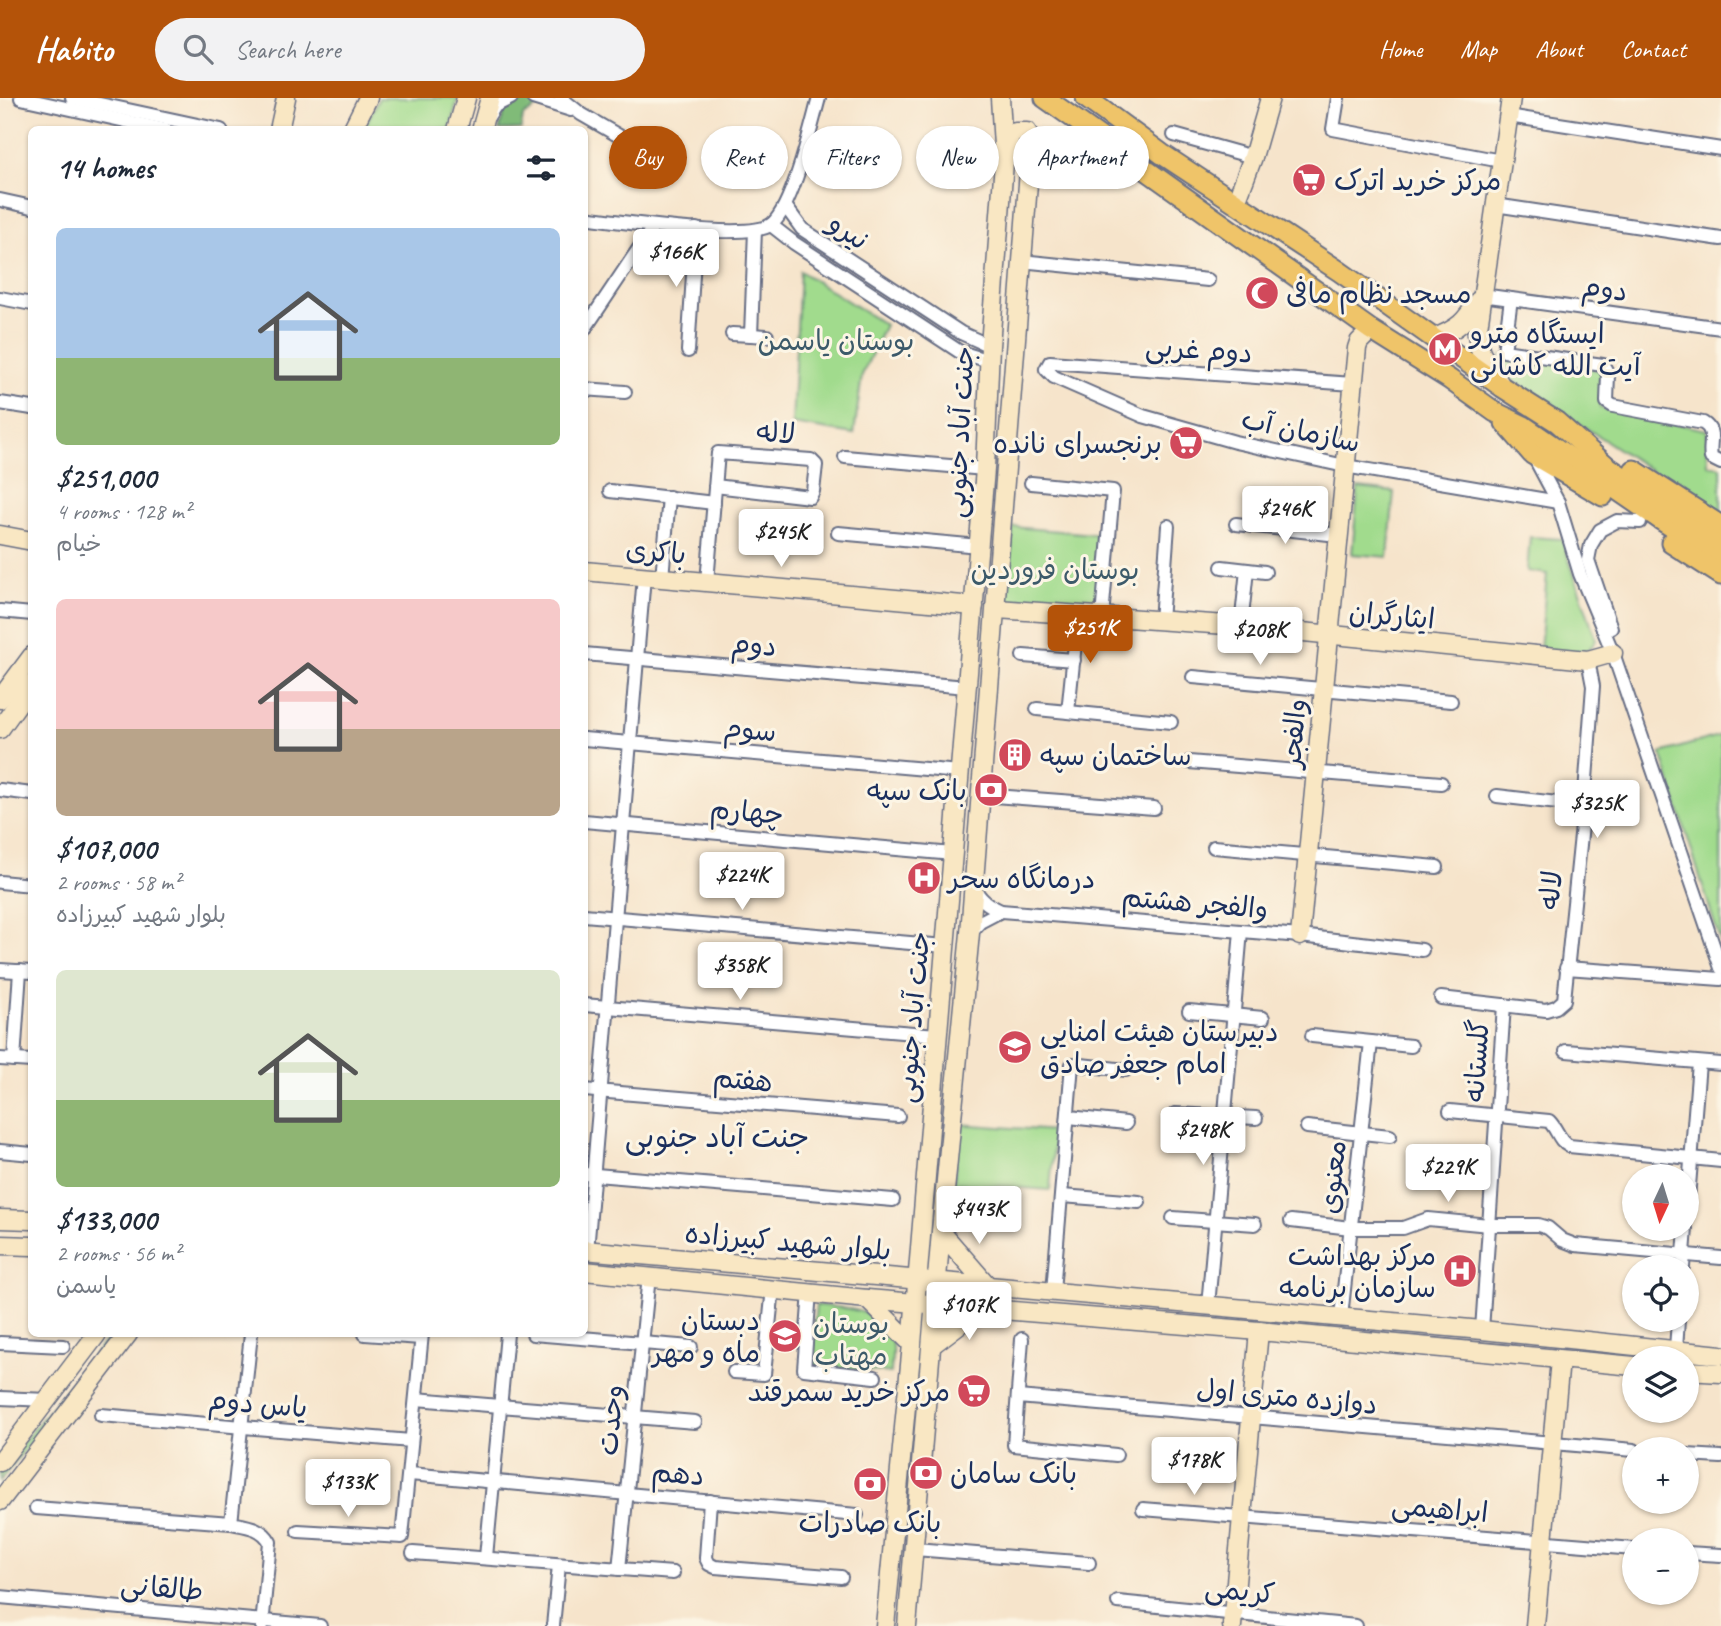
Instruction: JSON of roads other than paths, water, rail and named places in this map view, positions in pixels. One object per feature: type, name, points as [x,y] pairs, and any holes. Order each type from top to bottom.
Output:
[{"type":"main road","points":[[280,126],[286,98]]},
{"type":"main road","points":[[354,126],[368,98]]},
{"type":"main road","points":[[458,126],[466,98]]},
{"type":"main road","points":[[482,126],[490,98]]},
{"type":"main road","points":[[1000,98],[1004,162]]},
{"type":"main road","points":[[1045,98],[1084,126]]},
{"type":"main road","points":[[1086,98],[1162,154],[1236,202],[1502,387],[1721,526]]},
{"type":"main road","points":[[1236,202],[1253,157],[1270,98]]},
{"type":"main road","points":[[1502,387],[1481,353],[1477,335],[1509,107]]},
{"type":"main road","name":"جنت آباد جنوبی","points":[[885,1626],[912,1344],[979,545],[989,353],[1004,162],[1013,134]]},
{"type":"main road","points":[[1149,173],[1371,330],[1449,379],[1494,412],[1524,426],[1721,559]]},
{"type":"main road","name":"جنت آباد جنوبی","points":[[907,1626],[974,887],[997,609],[1026,189]]},
{"type":"main road","points":[[1434,338],[1454,331],[1467,318],[1482,295]]},
{"type":"main road","name":"والفجر","points":[[1300,936],[1357,348],[1359,342],[1371,330]]},
{"type":"main road","points":[[1494,412],[1532,454],[1589,486],[1721,575]]},
{"type":"main road","points":[[1557,422],[1608,467],[1721,543]]},
{"type":"main road","points":[[0,535],[28,540]]},
{"type":"main road","name":"باکری","points":[[588,571],[974,606]]},
{"type":"main road","name":"ایثارگران","points":[[997,609],[1241,626],[1588,660],[1614,653]]},
{"type":"main road","points":[[0,699],[28,661]]},
{"type":"main road","points":[[0,729],[25,702]]},
{"type":"main road","points":[[0,1219],[28,1220]]},
{"type":"main road","points":[[941,1232],[987,1285]]},
{"type":"main road","points":[[0,1245],[28,1246]]},
{"type":"main road","name":"بلوار شهید کبیرزاده","points":[[588,1250],[1645,1346]]},
{"type":"main road","name":"بلوار شهید کبیرزاده","points":[[588,1271],[867,1299],[1259,1331],[1622,1365]]},
{"type":"main road","points":[[867,1299],[912,1344]]},
{"type":"main road","points":[[932,1345],[982,1307]]},
{"type":"main road","points":[[1232,1620],[1259,1331]]},
{"type":"main road","points":[[0,1462],[95,1337]]},
{"type":"main road","points":[[0,1501],[126,1337]]},
{"type":"main road","points":[[1699,1351],[1721,1340]]},
{"type":"main road","name":"بلوار شهید کبیرزاده","points":[[1699,1352],[1721,1355]]},
{"type":"main road","points":[[1535,1626],[1560,1360]]},
{"type":"main road","points":[[1699,1372],[1721,1373]]},
{"type":"main road","points":[[1699,1374],[1721,1383]]},
{"type":"street","points":[[21,98],[148,126]]},
{"type":"street","points":[[72,98],[202,126]]},
{"type":"street","points":[[483,126],[495,106],[511,98]]},
{"type":"street","points":[[533,98],[581,114]]},
{"type":"street","points":[[561,98],[581,114],[609,130]]},
{"type":"street","points":[[588,218],[696,229],[755,230],[771,225],[786,207],[818,98]]},
{"type":"street","points":[[1338,98],[1333,130],[1501,161]]},
{"type":"street","points":[[1509,107],[1721,149]]},
{"type":"street","points":[[1174,135],[1253,157]]},
{"type":"street","points":[[0,200],[28,206]]},
{"type":"street","points":[[1495,205],[1721,239]]},
{"type":"street","name":"نیرو","points":[[786,207],[802,229],[989,353]]},
{"type":"street","name":"نیرو","points":[[771,225],[960,352],[989,353]]},
{"type":"street","points":[[588,324],[654,226]]},
{"type":"street","points":[[688,351],[696,229]]},
{"type":"street","points":[[751,335],[755,230]]},
{"type":"street","points":[[1021,261],[1208,280]]},
{"type":"street","points":[[864,289],[872,276]]},
{"type":"street","name":"دوم","points":[[1482,295],[1721,328]]},
{"type":"street","points":[[0,298],[28,303]]},
{"type":"street","points":[[1511,299],[1504,351],[1603,365],[1608,374],[1607,402],[1612,406],[1703,422],[1712,432],[1711,458],[1721,463]]},
{"type":"street","points":[[732,334],[767,337]]},
{"type":"street","name":"دوم غربی","points":[[1046,369],[1050,362],[1353,384]]},
{"type":"street","name":"سازمان آب","points":[[1046,369],[1054,377],[1143,416],[1235,442],[1345,466],[1558,502]]},
{"type":"street","points":[[588,389],[625,392]]},
{"type":"street","points":[[0,403],[28,407]]},
{"type":"street","name":"لاله","points":[[707,582],[714,503],[715,486],[718,453],[811,460],[816,465],[810,497],[715,486]]},
{"type":"street","points":[[1532,454],[1558,502],[1580,574],[1614,653],[1721,968]]},
{"type":"street","points":[[845,457],[985,469]]},
{"type":"street","points":[[1031,483],[1113,491],[1102,617]]},
{"type":"street","points":[[610,491],[714,503]]},
{"type":"street","points":[[588,1199],[600,1091],[637,659],[669,497]]},
{"type":"street","points":[[1614,653],[1612,630],[1587,560],[1591,545],[1600,530],[1617,521],[1640,522]]},
{"type":"street","points":[[1236,524],[1338,535]]},
{"type":"street","points":[[1161,621],[1168,526]]},
{"type":"street","points":[[838,533],[979,545]]},
{"type":"street","points":[[1222,567],[1265,572]]},
{"type":"street","points":[[1241,626],[1247,570]]},
{"type":"street","points":[[0,611],[28,614]]},
{"type":"street","points":[[1068,712],[1078,614]]},
{"type":"street","name":"دوم","points":[[588,654],[967,687]]},
{"type":"street","points":[[1023,656],[1073,660]]},
{"type":"street","name":"لاله","points":[[1441,998],[1546,1010],[1556,1007],[1564,1000],[1593,686],[1588,660]]},
{"type":"street","points":[[1193,677],[1451,701]]},
{"type":"street","points":[[1037,709],[1171,722]]},
{"type":"street","name":"سوم","points":[[588,739],[960,772]]},
{"type":"street","points":[[1189,762],[1441,783]]},
{"type":"street","points":[[0,790],[28,794]]},
{"type":"street","points":[[981,795],[1154,807]]},
{"type":"street","points":[[1497,796],[1584,806]]},
{"type":"street","name":"چهارم","points":[[588,821],[953,854]]},
{"type":"street","points":[[1214,847],[1437,867]]},
{"type":"street","points":[[0,882],[28,885]]},
{"type":"street","points":[[974,887],[979,897],[989,906],[1001,911]]},
{"type":"street","points":[[970,933],[980,922],[1001,911]]},
{"type":"street","name":"والفجر هشتم","points":[[1001,911],[1300,936]]},
{"type":"street","points":[[588,915],[945,946]]},
{"type":"street","points":[[1208,1306],[1241,931]]},
{"type":"street","points":[[1300,936],[1422,950]]},
{"type":"street","points":[[1566,968],[1721,979]]},
{"type":"street","points":[[0,970],[26,972],[14,1060]]},
{"type":"street","points":[[588,1005],[937,1035]]},
{"type":"street","name":"گلستانه","points":[[1482,1330],[1504,1005]]},
{"type":"street","points":[[1189,1011],[1264,1018]]},
{"type":"street","points":[[1312,1036],[1411,1046]]},
{"type":"street","name":"معنوی","points":[[1341,1317],[1371,1042]]},
{"type":"street","points":[[1566,1051],[1721,1064]]},
{"type":"street","points":[[0,1059],[28,1061]]},
{"type":"street","points":[[1691,1164],[1699,1063]]},
{"type":"street","points":[[1053,1291],[1072,1064],[1126,1070]]},
{"type":"street","name":"هفتم","points":[[588,1090],[898,1116]]},
{"type":"street","points":[[1450,1111],[1549,1121],[1559,1139],[1569,1146],[1721,1161]]},
{"type":"street","points":[[1175,1114],[1256,1118]]},
{"type":"street","points":[[1069,1117],[1126,1123]]},
{"type":"street","points":[[1307,1127],[1390,1136]]},
{"type":"street","points":[[0,1152],[28,1154]]},
{"type":"street","points":[[589,1174],[893,1200]]},
{"type":"street","points":[[1062,1196],[1139,1202]]},
{"type":"street","points":[[1173,1217],[1255,1224]]},
{"type":"street","points":[[1291,1222],[1351,1228],[1403,1228],[1429,1219],[1489,1225],[1538,1225],[1548,1228],[1562,1240],[1575,1245],[1642,1255]]},
{"type":"street","points":[[1699,1260],[1721,1258]]},
{"type":"street","name":"وحدت","points":[[619,1569],[649,1276]]},
{"type":"street","points":[[734,1371],[764,1374],[773,1288]]},
{"type":"street","points":[[810,1292],[804,1369],[875,1377]]},
{"type":"street","points":[[230,1523],[251,1337]]},
{"type":"street","points":[[298,1531],[402,1537],[422,1337]]},
{"type":"street","points":[[486,1558],[507,1337]]},
{"type":"street","points":[[569,1337],[691,1347]]},
{"type":"street","points":[[1022,1339],[1014,1445],[1116,1455]]},
{"type":"street","points":[[0,1343],[63,1346]]},
{"type":"street","name":"دوازده متری اول","points":[[1018,1397],[1622,1449]]},
{"type":"street","points":[[0,1398],[48,1400]]},
{"type":"street","points":[[416,1399],[695,1422]]},
{"type":"street","name":"یاس دوم","points":[[101,1415],[411,1441]]},
{"type":"street","points":[[1699,1456],[1721,1458]]},
{"type":"street","name":"دهم","points":[[410,1474],[857,1515]]},
{"type":"street","points":[[710,1501],[706,1559],[709,1564],[715,1567],[841,1577]]},
{"type":"street","points":[[36,1508],[230,1523],[265,1533],[270,1542],[262,1623]]},
{"type":"street","name":"ابراهیمی","points":[[1143,1509],[1622,1548]]},
{"type":"street","points":[[915,1549],[1089,1563]]},
{"type":"street","points":[[413,1553],[673,1573]]},
{"type":"street","points":[[1699,1554],[1721,1555]]},
{"type":"street","points":[[553,1626],[559,1565]]},
{"type":"street","name":"طالقانی","points":[[0,1597],[262,1623],[320,1626]]},
{"type":"street","name":"کریمی","points":[[1118,1602],[1232,1620],[1356,1626]]},
{"type":"place","name":"مرکز خرید اترک","points":[[1309,180]]},
{"type":"place","name":"مسجد نظام مافی","points":[[1262,293]]},
{"type":"place","name":"ایستگاه مترو آیت الله کاشانی","points":[[1445,349]]},
{"type":"place","name":"برنجسرای نانده","points":[[1186,443]]},
{"type":"place","name":"ساختمان سپه","points":[[1015,755]]},
{"type":"place","name":"بانک سپه","points":[[991,790]]},
{"type":"place","name":"درمانگاه سحر","points":[[924,878]]},
{"type":"place","name":"دبیرستان هیئت امنایی امام جعفر صادق","points":[[1015,1047]]},
{"type":"place","name":"مرکز بهداشت سازمان برنامه","points":[[1460,1271]]},
{"type":"place","name":"دبستان ماه و مهر","points":[[785,1336]]},
{"type":"place","name":"مرکز خرید سمرقند","points":[[974,1391]]},
{"type":"place","name":"بانک سامان","points":[[926,1473]]},
{"type":"place","name":"بانک صادرات","points":[[870,1484]]},
{"type":"district","name":"جنت‌ آباد جنوبی","points":[[717,1137]]},
{"type":"park label","name":"بوستان یاسمن","points":[[836,340]]},
{"type":"park label","name":"بوستان فروردین","points":[[1055,569]]},
{"type":"park label","name":"بوستان مهتاب","points":[[851,1339]]}]
